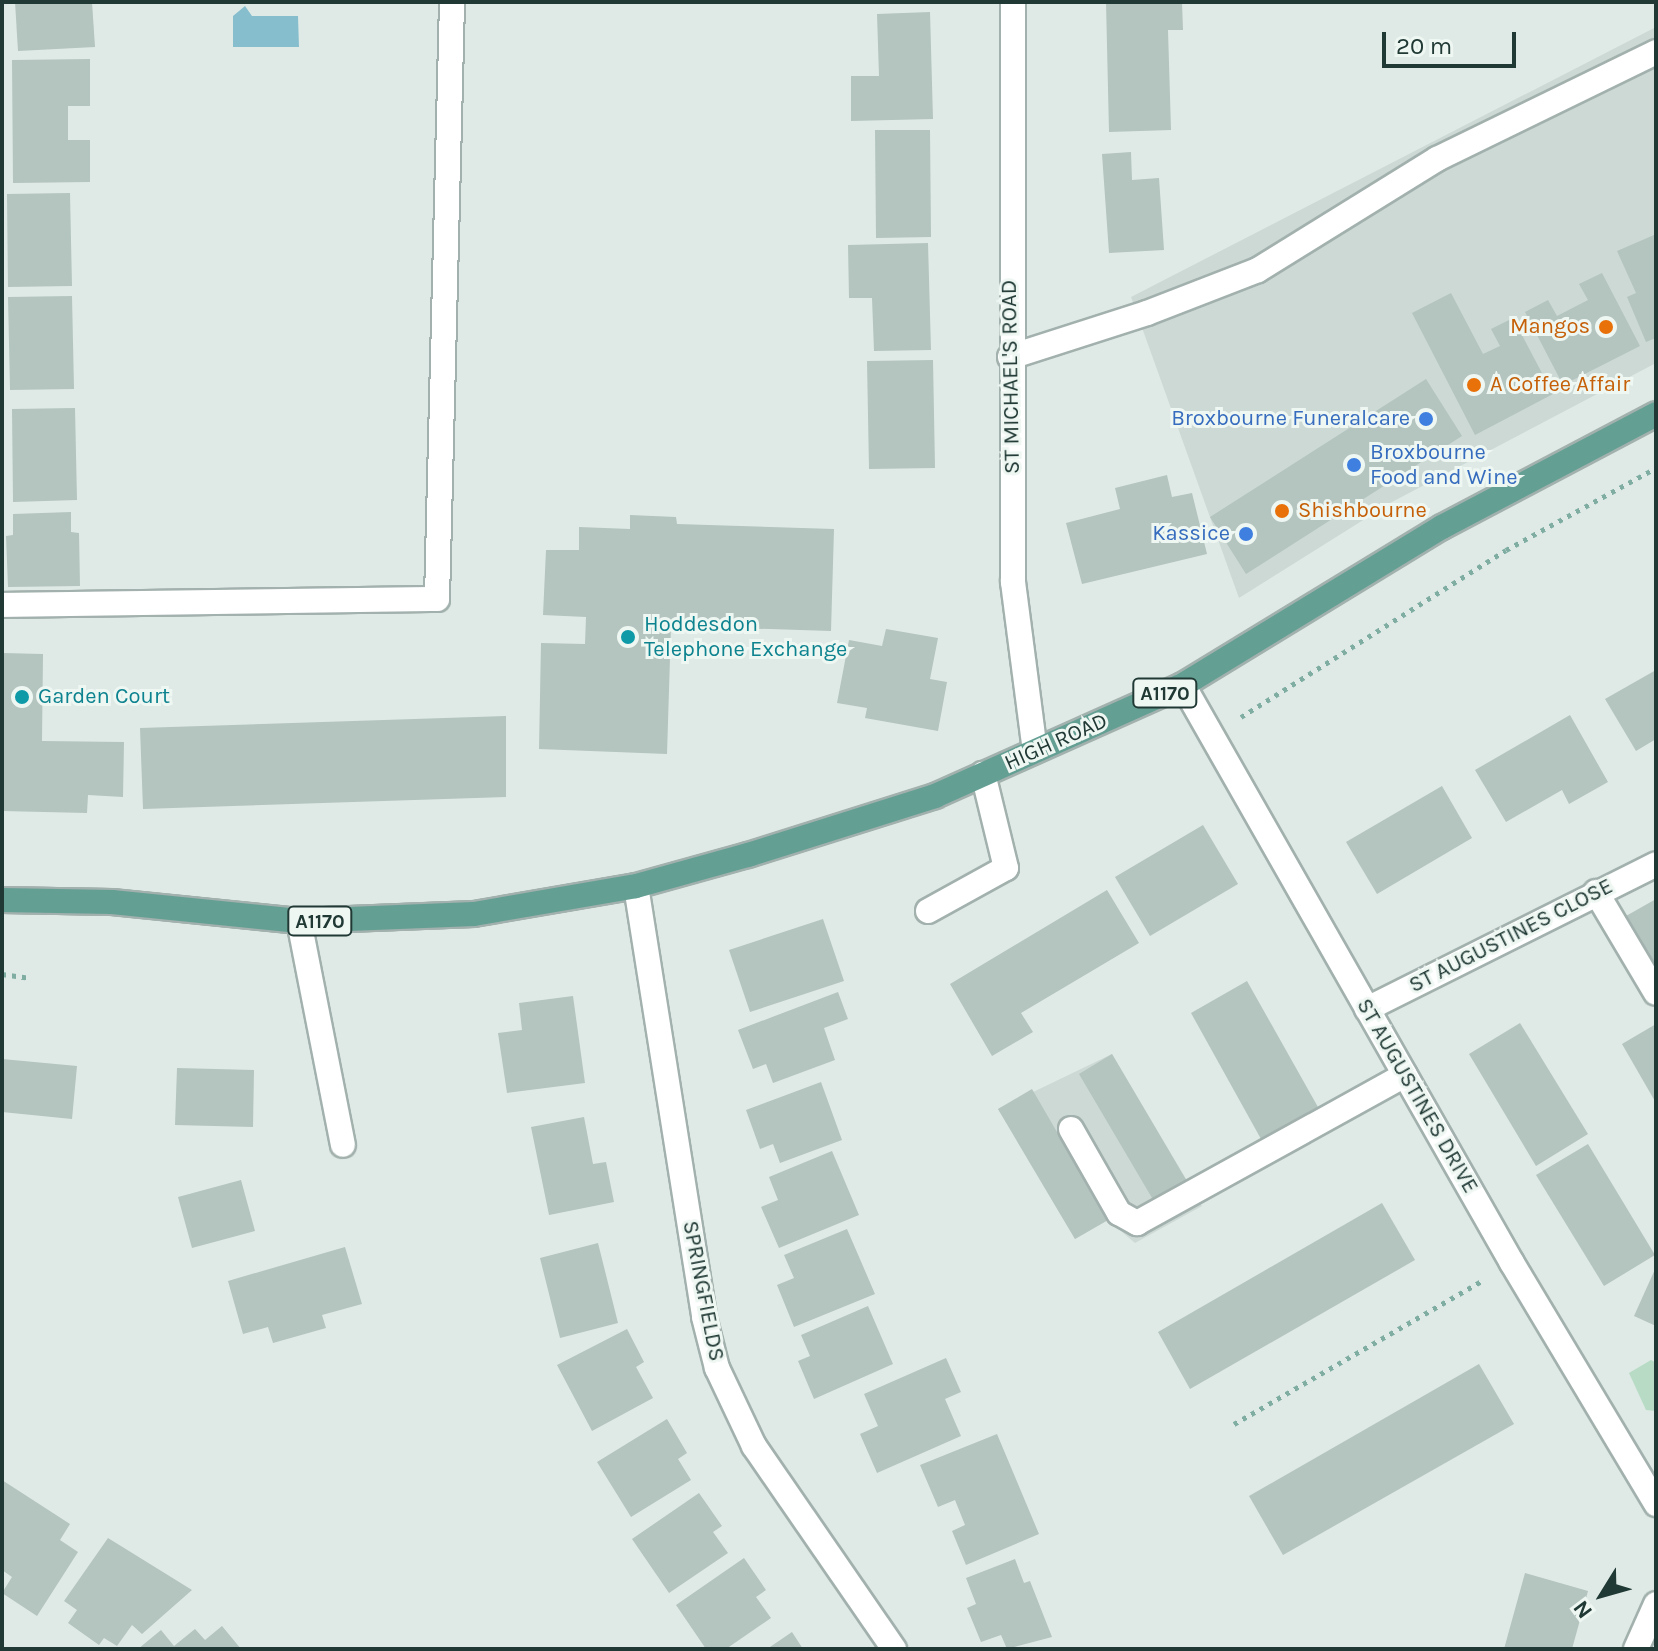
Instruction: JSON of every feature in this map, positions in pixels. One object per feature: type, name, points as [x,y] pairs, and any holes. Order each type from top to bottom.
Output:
[{"type":"main road","name":"HIGH ROAD","points":[[636,886],[935,796],[1183,685],[1442,527],[1656,414]]},
{"type":"main road","name":"A1170","points":[[2,900],[112,902],[299,921],[474,914],[636,886]]},
{"type":"street","points":[[2,605],[437,599],[452,2]]},
{"type":"street","name":"ST MICHAEL'S ROAD","points":[[1013,2],[1010,357],[1013,582],[1035,751]]},
{"type":"street","points":[[1010,357],[1147,313],[1258,270],[1437,159],[1656,52]]},
{"type":"street","name":"ST AUGUSTINES DRIVE","points":[[1183,685],[1512,1263],[1656,1504]]},
{"type":"street","points":[[928,911],[1006,868],[983,774]]},
{"type":"street","name":"ST AUGUSTINES CLOSE","points":[[1367,1009],[1656,864]]},
{"type":"street","name":"SPRINGFIELDS","points":[[636,886],[704,1317],[717,1368],[754,1446],[894,1649]]},
{"type":"street","points":[[1596,892],[1656,993]]},
{"type":"street","points":[[299,921],[343,1145]]},
{"type":"street","points":[[1071,1129],[1119,1213],[1137,1223],[1405,1075]]},
{"type":"street","points":[[1636,1649],[1656,1604]]},
{"type":"path","points":[[1210,737],[1506,550],[1656,468]]},
{"type":"path","points":[[2,974],[29,978]]},
{"type":"path","points":[[1234,1424],[1512,1263]]},
{"type":"shaded area","points":[[1656,27],[1656,363],[1392,502],[1239,598],[1131,297]]},
{"type":"shaded area","points":[[1112,1054],[1202,1206],[1135,1243],[1108,1220],[1075,1239],[998,1109]]},
{"type":"green space","points":[[1651,1360],[1656,1363],[1656,1411],[1646,1410],[1629,1373]]},
{"type":"water","points":[[245,6],[252,16],[298,16],[299,47],[233,47],[233,16]]},
{"type":"building","points":[[15,2],[92,2],[95,47],[18,51]]},
{"type":"building","points":[[1106,2],[1182,2],[1183,30],[1168,30],[1171,130],[1109,132]]},
{"type":"building","points":[[930,12],[933,119],[851,121],[851,76],[879,76],[877,14]]},
{"type":"building","points":[[90,59],[90,106],[68,106],[68,140],[90,140],[90,182],[13,183],[12,60]]},
{"type":"building","points":[[875,130],[930,130],[931,237],[876,238]]},
{"type":"building","points":[[1131,152],[1132,180],[1159,178],[1164,250],[1109,253],[1102,154]]},
{"type":"building","points":[[70,193],[72,286],[8,287],[7,194]]},
{"type":"building","points":[[1654,235],[1656,338],[1646,342],[1627,297],[1636,293],[1617,251]]},
{"type":"building","points":[[928,243],[931,350],[874,351],[872,298],[849,298],[848,245]]},
{"type":"building","points":[[1602,273],[1640,346],[1563,385],[1525,312],[1548,300],[1557,316],[1588,300],[1579,284]]},
{"type":"building","name":"A Coffee Affair","points":[[1451,293],[1483,354],[1500,346],[1491,329],[1513,318],[1553,394],[1475,435],[1412,313]]},
{"type":"building","points":[[72,296],[74,389],[10,390],[8,297]]},
{"type":"building","points":[[933,360],[935,468],[869,469],[867,361]]},
{"type":"building","points":[[1426,379],[1462,436],[1246,574],[1210,517]]},
{"type":"building","points":[[75,408],[77,500],[13,502],[12,409]]},
{"type":"building","points":[[1167,475],[1172,497],[1192,493],[1207,554],[1082,584],[1066,523],[1120,509],[1115,488]]},
{"type":"building","points":[[71,512],[71,532],[79,533],[80,586],[8,587],[6,536],[13,535],[13,514]]},
{"type":"building","name":"Hoddesdon Telephone Exchange","points":[[630,515],[676,517],[677,524],[834,529],[831,631],[671,626],[667,754],[539,749],[541,643],[585,644],[586,617],[543,615],[546,550],[579,550],[579,527],[630,529]]},
{"type":"building","points":[[886,629],[938,638],[930,679],[947,682],[938,731],[865,718],[867,708],[837,703],[849,640],[882,646]]},
{"type":"building","name":"Garden Court","points":[[2,653],[43,654],[42,741],[124,742],[123,797],[88,795],[87,813],[2,811]]},
{"type":"building","points":[[1656,670],[1656,739],[1636,751],[1605,699]]},
{"type":"building","points":[[1570,715],[1608,782],[1569,804],[1562,790],[1506,822],[1475,770]]},
{"type":"building","points":[[506,716],[506,797],[143,809],[140,728]]},
{"type":"building","points":[[1442,786],[1472,838],[1377,894],[1346,842]]},
{"type":"building","points":[[1203,825],[1238,884],[1150,936],[1115,877]]},
{"type":"building","points":[[1107,890],[1139,943],[1021,1013],[1033,1032],[992,1056],[950,984]]},
{"type":"building","points":[[1656,899],[1656,969],[1626,916]]},
{"type":"building","points":[[823,919],[844,981],[750,1012],[729,950]]},
{"type":"building","points":[[1247,981],[1323,1116],[1266,1148],[1191,1013]]},
{"type":"building","points":[[838,992],[848,1019],[824,1028],[835,1060],[773,1083],[766,1064],[753,1069],[738,1030]]},
{"type":"building","points":[[573,996],[585,1083],[507,1093],[498,1033],[522,1030],[519,1003]]},
{"type":"building","points":[[1520,1023],[1588,1134],[1536,1166],[1469,1054]]},
{"type":"building","points":[[1656,1024],[1656,1103],[1622,1044]]},
{"type":"building","points":[[1112,1054],[1188,1183],[1155,1203],[1079,1074]]},
{"type":"building","points":[[2,1059],[77,1066],[72,1119],[2,1112]]},
{"type":"building","points":[[177,1068],[254,1070],[253,1127],[175,1125]]},
{"type":"building","points":[[821,1082],[842,1140],[780,1163],[773,1144],[760,1149],[746,1110]]},
{"type":"building","points":[[1032,1089],[1108,1220],[1075,1239],[998,1109]]},
{"type":"building","points":[[584,1117],[593,1164],[606,1162],[614,1202],[549,1215],[531,1127]]},
{"type":"building","points":[[1588,1144],[1655,1255],[1604,1286],[1536,1175]]},
{"type":"building","points":[[832,1151],[859,1215],[779,1248],[761,1207],[778,1200],[769,1177]]},
{"type":"building","points":[[241,1180],[255,1231],[192,1248],[178,1197]]},
{"type":"building","points":[[1382,1203],[1415,1260],[1190,1389],[1158,1332]]},
{"type":"building","points":[[847,1229],[875,1294],[794,1327],[777,1285],[794,1278],[784,1255]]},
{"type":"building","points":[[598,1243],[618,1323],[560,1338],[540,1258]]},
{"type":"building","points":[[345,1247],[362,1304],[322,1315],[326,1328],[273,1343],[268,1327],[243,1334],[228,1281]]},
{"type":"building","points":[[1656,1267],[1656,1326],[1634,1316]]},
{"type":"building","points":[[868,1306],[893,1364],[814,1399],[798,1361],[810,1356],[801,1335]]},
{"type":"building","points":[[627,1329],[644,1362],[636,1367],[653,1398],[592,1431],[557,1365]]},
{"type":"building","points":[[946,1358],[961,1392],[945,1399],[961,1436],[877,1473],[860,1434],[878,1426],[864,1394]]},
{"type":"building","points":[[1479,1364],[1514,1424],[1283,1555],[1249,1496]]},
{"type":"building","points":[[667,1419],[687,1453],[678,1459],[691,1480],[631,1517],[597,1462]]},
{"type":"building","points":[[997,1434],[1039,1534],[966,1565],[952,1531],[965,1525],[955,1500],[938,1507],[920,1465]]},
{"type":"building","points":[[2,1480],[70,1524],[60,1540],[78,1552],[37,1616],[2,1593],[12,1577],[2,1570]]},
{"type":"building","points":[[699,1493],[722,1526],[713,1532],[728,1553],[669,1593],[632,1539]]},
{"type":"building","points":[[108,1538],[192,1590],[142,1634],[132,1625],[117,1646],[104,1638],[99,1645],[68,1623],[77,1610],[64,1601]]},
{"type":"building","points":[[744,1558],[766,1590],[756,1597],[771,1618],[726,1649],[706,1649],[676,1605]]},
{"type":"building","points":[[1015,1559],[1024,1583],[1030,1581],[1052,1637],[1007,1649],[1001,1635],[981,1642],[967,1608],[976,1604],[966,1578]]},
{"type":"building","points":[[1525,1573],[1588,1591],[1572,1649],[1504,1649]]},
{"type":"building","points":[[222,1626],[241,1649],[138,1649],[161,1630],[174,1646],[195,1629],[205,1640]]},
{"type":"building","points":[[792,1632],[803,1649],[767,1649]]},
{"type":"place","name":"Mangos","points":[[1606,327]]},
{"type":"place","name":"A Coffee Affair","points":[[1474,385]]},
{"type":"place","name":"Broxbourne Funeralcare","points":[[1426,419]]},
{"type":"place","name":"Broxbourne Food and Wine","points":[[1354,465]]},
{"type":"place","name":"Shishbourne","points":[[1282,511]]},
{"type":"place","name":"Kassice","points":[[1246,534]]},
{"type":"place","name":"Hoddesdon Telephone Exchange","points":[[628,637]]},
{"type":"place","name":"Garden Court","points":[[22,697]]}]
